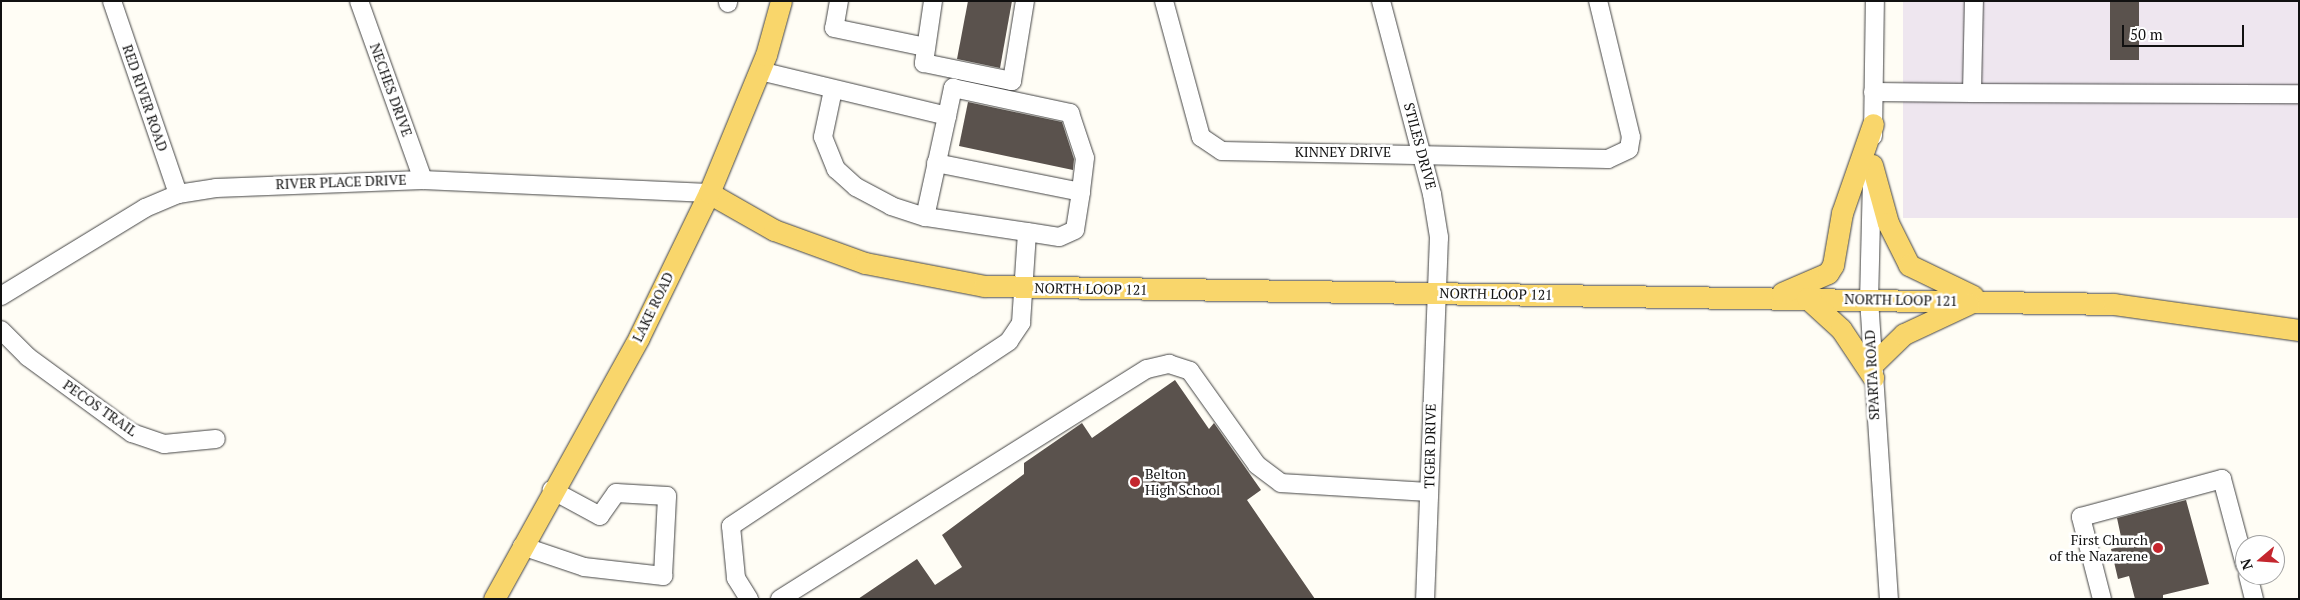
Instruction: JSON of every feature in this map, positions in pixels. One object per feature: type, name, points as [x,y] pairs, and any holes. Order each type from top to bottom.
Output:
[{"type":"main road","name":"LAKE ROAD","points":[[494,599],[552,490],[639,337],[709,193],[759,71],[781,1]]},
{"type":"main road","points":[[1768,298],[1820,277],[1833,265],[1842,213],[1873,124]]},
{"type":"main road","points":[[1872,165],[1888,223],[1908,265],[1929,279],[1982,301]]},
{"type":"main road","name":"NORTH LOOP 121","points":[[709,193],[774,230],[865,262],[934,279],[1025,288],[2114,304],[2299,330]]},
{"type":"main road","points":[[1807,298],[1841,329],[1873,370],[1904,334],[1982,301]]},
{"type":"street","name":"RED RIVER ROAD","points":[[112,1],[178,194]]},
{"type":"street","name":"NECHES DRIVE","points":[[359,1],[423,180]]},
{"type":"street","points":[[839,1],[834,28],[926,47]]},
{"type":"street","points":[[933,1],[924,63],[1012,81],[1025,1]]},
{"type":"street","name":"KINNEY DRIVE","points":[[1164,1],[1201,137],[1209,146],[1222,151],[1422,152],[1608,159],[1629,149],[1630,120],[1598,1]]},
{"type":"street","name":"STILES DRIVE","points":[[1381,1],[1422,152],[1439,237],[1439,294]]},
{"type":"street","name":"SPARTA ROAD","points":[[1875,1],[1868,299],[1889,599]]},
{"type":"street","points":[[1972,93],[1974,1]]},
{"type":"street","points":[[759,71],[947,116]]},
{"type":"street","points":[[833,90],[823,137],[836,169],[856,187],[891,206],[925,217],[1059,237],[1075,230],[1086,158],[1070,113],[953,88],[925,217]]},
{"type":"street","points":[[1873,92],[2299,94]]},
{"type":"street","points":[[936,164],[1081,192]]},
{"type":"street","name":"RIVER PLACE DRIVE","points":[[1,296],[105,228],[178,194],[256,184],[423,180],[709,193]]},
{"type":"street","points":[[749,599],[736,578],[731,526],[1009,341],[1021,323],[1025,288],[1027,232]]},
{"type":"street","name":"TIGER DRIVE","points":[[1425,599],[1428,492],[1439,294]]},
{"type":"street","name":"PECOS TRAIL","points":[[1,330],[28,357],[132,433],[164,444],[216,439]]},
{"type":"street","points":[[780,599],[1147,369],[1168,364],[1190,371],[1269,476],[1281,483],[1428,492]]},
{"type":"street","points":[[2102,599],[2081,517],[2222,479],[2237,535]]},
{"type":"street","points":[[522,546],[584,566],[663,576],[667,496],[616,493],[600,516],[552,490]]},
{"type":"street","points":[[2250,585],[2254,599]]},
{"type":"shaded area","points":[[1903,1],[2299,1],[2299,218],[1903,218]]},
{"type":"building","points":[[968,1],[1012,1],[1000,68],[957,59]]},
{"type":"building","points":[[2110,1],[2139,1],[2139,60],[2110,60]]},
{"type":"building","points":[[968,102],[1062,122],[1074,159],[1073,170],[959,146]]},
{"type":"building","name":"Belton High School","points":[[1175,380],[1209,429],[1214,423],[1261,490],[1247,500],[1315,599],[858,599],[917,559],[935,585],[962,567],[942,535],[1024,474],[1024,463],[1082,423],[1092,438]]},
{"type":"building","name":"First Church of the Nazarene","points":[[2186,500],[2209,584],[2163,595],[2163,599],[2135,599],[2129,576],[2118,579],[2111,549],[2123,546],[2117,518]]},
{"type":"place","name":"Belton High School","points":[[1135,482]]},
{"type":"place","name":"First Church of the Nazarene","points":[[2158,548]]}]
